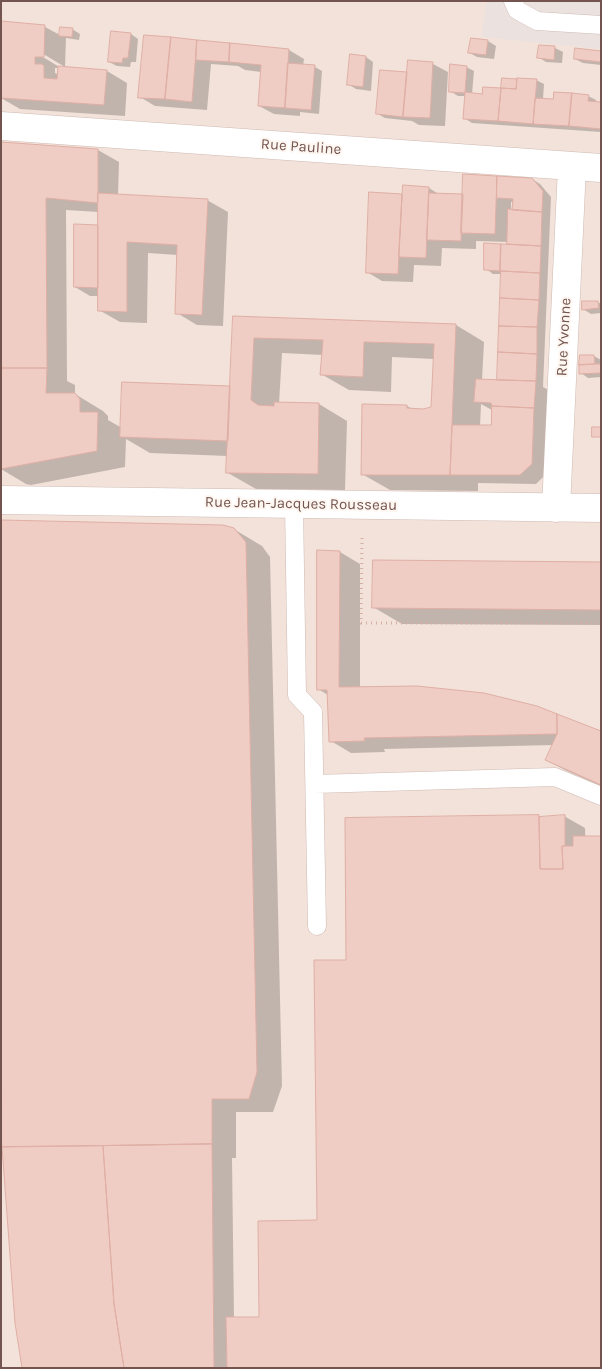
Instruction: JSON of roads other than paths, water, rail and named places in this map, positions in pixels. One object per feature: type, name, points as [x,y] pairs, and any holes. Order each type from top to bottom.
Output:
[{"type":"street","name":"Rue Pauline","points":[[1,126],[601,168]]},
{"type":"street","name":"Rue Yvonne","points":[[556,508],[572,166]]},
{"type":"street","name":"Rue Jean-Jacques Rousseau","points":[[1,500],[601,508]]},
{"type":"lane","points":[[513,1],[517,10],[537,21],[601,25]]},
{"type":"lane","points":[[294,504],[297,695],[313,712],[317,926]]},
{"type":"lane","points":[[315,784],[555,777],[601,796]]}]
